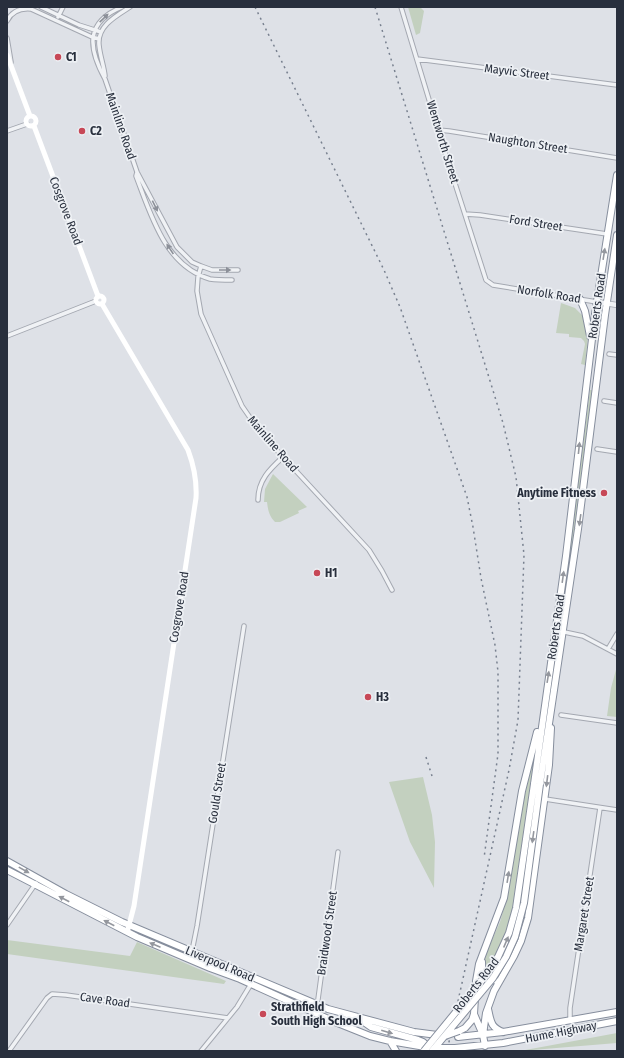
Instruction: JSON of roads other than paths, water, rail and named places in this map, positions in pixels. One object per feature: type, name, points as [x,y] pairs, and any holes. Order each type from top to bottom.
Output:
[{"type":"highway","name":"Roberts Road","points":[[537,784],[542,715],[556,630],[597,302],[617,175]]},
{"type":"highway","name":"Roberts Road","points":[[432,1050],[498,957],[509,933],[516,908],[563,631],[581,511],[606,303],[617,235]]},
{"type":"highway","points":[[580,299],[585,311],[592,341]]},
{"type":"highway","points":[[483,1035],[488,1007],[494,991],[517,950],[528,918],[545,799],[550,750],[550,710]]},
{"type":"highway","points":[[459,1034],[470,1023],[474,1014],[476,981],[482,955],[504,898],[522,792],[542,715]]},
{"type":"highway","name":"Liverpool Road","points":[[7,860],[66,894],[130,925],[328,1009],[407,1031],[444,1036],[459,1034]]},
{"type":"highway","name":"Liverpool Road","points":[[7,870],[127,932],[188,959],[251,984],[356,1031],[390,1041],[415,1046]]},
{"type":"highway","points":[[482,955],[483,973],[486,979],[494,981],[501,977]]},
{"type":"highway","points":[[488,1007],[492,1026],[503,1032]]},
{"type":"highway","name":"Hume Highway","points":[[459,1034],[483,1035],[617,1012]]},
{"type":"highway","points":[[474,1014],[483,1035],[485,1046]]},
{"type":"highway","points":[[358,1018],[371,1027],[415,1046],[423,1042],[432,1050]]},
{"type":"highway","name":"Hume Highway","points":[[432,1050],[452,1050],[485,1046],[617,1021]]},
{"type":"highway","points":[[415,1046],[424,1034]]},
{"type":"highway","points":[[390,1041],[396,1051]]},
{"type":"main road","points":[[7,55],[30,116]]},
{"type":"main road","points":[[30,116],[36,118],[36,123],[34,126],[27,124],[26,120],[30,116]]},
{"type":"main road","name":"Cosgrove Road","points":[[34,126],[99,304],[102,304],[188,450],[194,468],[196,481],[196,498],[134,906],[127,932]]},
{"type":"street","points":[[41,7],[78,25],[101,32]]},
{"type":"street","points":[[56,20],[63,7]]},
{"type":"street","name":"Mainline Road","points":[[122,7],[110,12],[104,17],[94,30],[92,37],[94,53],[99,68],[105,79],[137,172],[176,247],[192,262],[201,266],[212,270],[238,270]]},
{"type":"street","name":"Mainline Road","points":[[105,79],[104,67],[99,47],[101,32],[109,21],[130,7]]},
{"type":"street","name":"Wentworth Street","points":[[401,7],[485,278]]},
{"type":"street","points":[[7,21],[13,13],[27,8],[99,39]]},
{"type":"street","points":[[7,38],[13,71]]},
{"type":"street","name":"Mayvic Street","points":[[417,59],[617,85]]},
{"type":"street","points":[[7,131],[27,124]]},
{"type":"street","name":"Naughton Street","points":[[438,130],[617,158]]},
{"type":"street","name":"Mainline Road","points":[[137,172],[136,176],[148,209],[164,240],[176,258],[188,268],[211,279],[232,280]]},
{"type":"street","name":"Ford Street","points":[[465,214],[488,216],[607,234]]},
{"type":"street","name":"Mainline Road","points":[[201,266],[197,291],[200,314],[242,406],[256,426],[283,457],[368,550],[382,571],[392,590]]},
{"type":"street","name":"Norfolk Road","points":[[485,278],[487,282],[493,285],[617,305]]},
{"type":"street","points":[[7,336],[97,299]]},
{"type":"street","points":[[609,354],[617,355]]},
{"type":"street","points":[[604,401],[617,403]]},
{"type":"street","points":[[597,449],[617,452]]},
{"type":"street","points":[[258,500],[259,488],[264,477],[283,457]]},
{"type":"street","name":"Gould Street","points":[[188,959],[197,926],[244,626]]},
{"type":"street","points":[[556,630],[583,636],[617,654]]},
{"type":"street","points":[[608,649],[617,634]]},
{"type":"street","points":[[561,715],[617,723]]},
{"type":"street","points":[[545,799],[617,810]]},
{"type":"street","name":"Margaret Street","points":[[570,1020],[570,1008],[600,808]]},
{"type":"street","name":"Braidwood Street","points":[[316,1014],[338,852]]},
{"type":"street","points":[[7,925],[39,878]]},
{"type":"street","points":[[201,1051],[241,1001],[251,984]]},
{"type":"street","name":"Cave Road","points":[[9,1051],[47,998],[52,994],[228,1018]]},
{"type":"railway","points":[[255,7],[384,270],[400,307],[467,497],[481,578],[495,645],[498,672],[498,754],[484,858]]},
{"type":"railway","points":[[375,7],[503,423],[516,477],[524,555],[518,720],[509,770],[447,1051]]},
{"type":"railway","points":[[426,757],[432,776]]},
{"type":"place","name":"C1","points":[[58,57]]},
{"type":"place","name":"C2","points":[[82,131]]},
{"type":"place","name":"Anytime Fitness","points":[[604,493]]},
{"type":"place","name":"H1","points":[[317,573]]},
{"type":"place","name":"H3","points":[[368,697]]},
{"type":"place","name":"Strathfield South High School","points":[[263,1014]]}]
